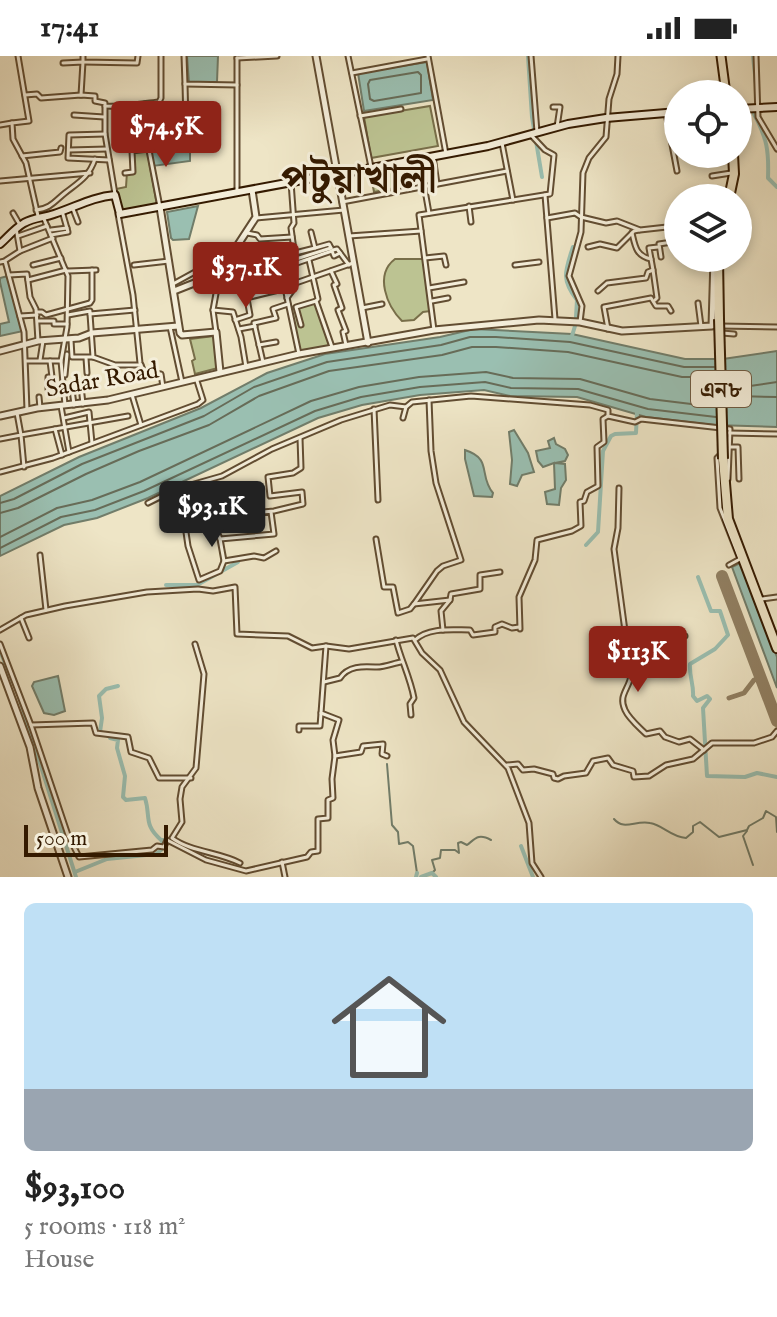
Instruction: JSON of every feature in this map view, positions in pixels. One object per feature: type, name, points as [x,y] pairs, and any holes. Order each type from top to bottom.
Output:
[{"type":"highway","points":[[731,184],[734,168]]},
{"type":"highway","name":"এন৮","points":[[716,272],[720,459],[728,519],[777,648]]},
{"type":"main road","points":[[721,56],[724,80]]},
{"type":"main road","points":[[752,108],[777,107]]},
{"type":"main road","points":[[0,244],[18,227],[39,214],[49,216],[88,199],[115,195],[118,214],[502,143],[557,127],[606,118],[664,113]]},
{"type":"street","points":[[0,125],[29,121],[18,56]]},
{"type":"street","points":[[81,95],[83,56]]},
{"type":"street","points":[[63,63],[137,63],[138,56]]},
{"type":"street","points":[[125,108],[161,101],[161,56]]},
{"type":"street","points":[[145,133],[164,131],[164,125],[186,123],[184,56]]},
{"type":"street","points":[[237,194],[237,57],[277,56]]},
{"type":"street","points":[[316,56],[351,264],[368,343]]},
{"type":"street","points":[[348,56],[371,167]]},
{"type":"street","points":[[434,330],[419,215],[550,194],[554,155],[534,136],[531,56]]},
{"type":"street","points":[[580,322],[582,306],[569,276],[581,232],[583,173],[589,158],[606,137],[606,118],[617,74],[618,56]]},
{"type":"street","points":[[756,56],[759,120],[777,149]]},
{"type":"street","points":[[352,73],[428,57],[446,154]]},
{"type":"street","points":[[185,84],[237,85]]},
{"type":"street","points":[[25,95],[37,94],[41,98],[95,96],[95,101],[105,103],[105,134],[115,195]]},
{"type":"street","points":[[145,103],[145,133],[178,326],[182,335],[216,332]]},
{"type":"street","points":[[105,106],[134,111]]},
{"type":"street","points":[[553,107],[560,107],[557,127]]},
{"type":"street","points":[[360,116],[401,109]]},
{"type":"street","points":[[74,115],[104,117]]},
{"type":"street","points":[[12,123],[12,132],[39,214],[66,270],[68,313],[63,339],[67,353],[72,357],[93,357],[115,365],[141,365]]},
{"type":"street","points":[[147,140],[176,133]]},
{"type":"street","points":[[105,134],[69,135],[68,158],[109,160]]},
{"type":"street","points":[[502,143],[513,200]]},
{"type":"street","points":[[22,156],[60,152],[61,148]]},
{"type":"street","points":[[69,150],[107,149]]},
{"type":"street","points":[[125,173],[133,172],[132,151],[148,149]]},
{"type":"street","points":[[433,156],[437,184]]},
{"type":"street","points":[[419,158],[429,213]]},
{"type":"street","points":[[39,214],[79,185],[90,173],[95,159]]},
{"type":"street","points":[[342,202],[507,171]]},
{"type":"street","points":[[0,181],[90,173]]},
{"type":"street","points":[[712,176],[734,174]]},
{"type":"street","points":[[291,182],[292,237],[297,263],[332,250]]},
{"type":"street","points":[[173,288],[207,278],[232,255],[256,217],[252,190]]},
{"type":"street","points":[[545,195],[555,320]]},
{"type":"street","points":[[72,206],[78,222]]},
{"type":"street","points":[[469,206],[471,222]]},
{"type":"street","points":[[256,217],[344,210]]},
{"type":"street","points":[[18,236],[68,232],[62,211]]},
{"type":"street","points":[[13,213],[20,251]]},
{"type":"street","points":[[547,218],[575,213],[606,223],[617,221],[640,230]]},
{"type":"street","points":[[118,214],[141,365],[144,372],[161,373],[163,387]]},
{"type":"street","points":[[588,247],[600,244],[617,248],[632,233],[664,227]]},
{"type":"street","points":[[348,237],[421,231]]},
{"type":"street","points":[[311,232],[315,248]]},
{"type":"street","points":[[27,410],[25,344],[9,275],[2,261],[50,233]]},
{"type":"street","points":[[247,233],[260,239],[292,237]]},
{"type":"street","points":[[632,233],[635,248],[642,257],[651,259]]},
{"type":"street","points":[[661,257],[659,244],[664,243]]},
{"type":"street","points":[[295,257],[329,244],[332,250]]},
{"type":"street","points":[[654,301],[657,298],[649,248],[660,247]]},
{"type":"street","points":[[287,298],[292,294],[283,259],[337,249],[351,264]]},
{"type":"street","points":[[173,288],[204,267],[214,253]]},
{"type":"street","points":[[232,255],[245,270],[243,277],[250,315],[235,320]]},
{"type":"street","points":[[425,258],[444,256],[446,265]]},
{"type":"street","points":[[33,265],[61,258]]},
{"type":"street","points":[[309,260],[316,301],[332,348]]},
{"type":"street","points":[[134,265],[169,261]]},
{"type":"street","points":[[515,265],[539,262]]},
{"type":"street","points":[[246,298],[285,288],[351,264]]},
{"type":"street","points":[[28,280],[66,270],[94,270],[91,301],[68,313]]},
{"type":"street","points":[[598,291],[607,283],[646,278],[648,272],[653,270]]},
{"type":"street","points":[[217,288],[243,277],[286,271]]},
{"type":"street","points":[[331,271],[342,308],[338,310],[346,331],[343,332],[346,345]]},
{"type":"street","points":[[9,275],[25,273],[28,280],[30,297],[37,314],[40,361]]},
{"type":"street","points":[[207,278],[217,288]]},
{"type":"street","points":[[429,288],[464,282]]},
{"type":"street","points":[[217,288],[213,310],[220,372]]},
{"type":"street","points":[[285,288],[299,354]]},
{"type":"street","points":[[431,301],[448,298]]},
{"type":"street","points":[[608,329],[604,307],[651,298],[658,306],[668,306],[671,311]]},
{"type":"street","points":[[301,325],[296,307],[316,301]]},
{"type":"street","points":[[698,303],[701,326]]},
{"type":"street","points":[[263,362],[254,322],[276,318],[273,309],[288,304]]},
{"type":"street","points":[[361,308],[382,304]]},
{"type":"street","points":[[90,314],[135,310]]},
{"type":"street","points":[[213,310],[230,310],[241,337],[246,367]]},
{"type":"street","points":[[20,316],[90,311],[93,357]]},
{"type":"street","name":"Sadar Road","points":[[0,416],[132,395],[299,354],[434,330],[555,320],[622,331],[717,324]]},
{"type":"street","points":[[37,321],[67,324]]},
{"type":"street","points":[[734,334],[721,333],[717,324],[777,327]]},
{"type":"street","points":[[0,351],[92,333],[178,326]]},
{"type":"street","points":[[237,329],[255,326]]},
{"type":"street","points":[[170,327],[182,383]]},
{"type":"street","points":[[65,375],[71,339]]},
{"type":"street","points":[[259,345],[276,342]]},
{"type":"street","points":[[67,353],[61,361],[69,452]]},
{"type":"street","points":[[86,358],[87,373]]},
{"type":"street","points":[[26,361],[61,361]]},
{"type":"street","points":[[50,361],[52,377],[48,377],[48,389],[81,386],[83,404]]},
{"type":"street","points":[[0,472],[62,455],[202,402],[196,379]]},
{"type":"street","points":[[72,387],[74,405]]},
{"type":"street","points":[[132,395],[141,425]]},
{"type":"street","points":[[403,418],[406,407],[412,402],[471,396],[590,405],[608,410],[608,416]]},
{"type":"street","points":[[39,397],[40,408]]},
{"type":"street","points":[[376,539],[384,587],[393,587],[398,613],[410,609],[437,571],[461,560],[436,483],[429,400]]},
{"type":"street","points":[[148,503],[187,486],[222,476],[300,438],[374,409],[390,405],[406,407]]},
{"type":"street","points":[[374,409],[378,500]]},
{"type":"street","points":[[64,418],[89,412],[92,443]]},
{"type":"street","points":[[17,413],[24,467]]},
{"type":"street","points":[[0,439],[128,416]]},
{"type":"street","points":[[0,630],[21,618],[46,610],[147,592],[213,591],[235,587],[237,634],[288,636],[312,648],[353,648],[396,640],[415,640],[443,630],[470,630],[473,635],[495,632],[495,627],[502,624],[520,628],[519,597],[535,560],[535,544],[537,540],[581,526],[580,502],[584,501],[587,492],[598,486],[597,447],[604,442],[603,419],[608,416],[635,422],[641,419],[730,429],[729,507],[735,529]]},
{"type":"street","points":[[55,429],[62,455]]},
{"type":"street","points":[[729,433],[777,434]]},
{"type":"street","points":[[180,491],[188,546],[199,580],[220,571],[224,561],[215,526],[218,516],[271,512],[303,504],[302,492],[270,496],[267,482],[268,477],[293,473],[301,468],[300,438]]},
{"type":"street","points":[[729,447],[720,459],[720,508],[740,559],[729,565]]},
{"type":"street","points":[[729,447],[738,448],[739,479]]},
{"type":"street","points":[[711,459],[720,459]]},
{"type":"street","points":[[619,488],[614,549],[630,669],[630,679],[622,698],[626,713],[646,734],[660,731],[665,737],[679,742],[690,739],[704,750]]},
{"type":"street","points":[[220,539],[274,534],[271,512]]},
{"type":"street","points":[[224,561],[254,556],[264,558],[276,551]]},
{"type":"street","points":[[40,555],[46,610]]},
{"type":"street","points":[[443,630],[441,611],[451,594],[480,589],[480,575],[500,572]]},
{"type":"street","points":[[758,599],[777,597]]},
{"type":"street","points":[[414,604],[450,600]]},
{"type":"street","points":[[21,618],[29,638]]},
{"type":"street","points":[[625,631],[661,631],[674,633],[677,637],[685,636]]},
{"type":"street","points":[[396,640],[412,687],[411,715]]},
{"type":"street","points":[[415,640],[422,653],[440,670],[464,722],[505,765],[529,823],[532,863],[541,877]]},
{"type":"street","points":[[0,644],[31,725],[67,835],[78,856],[83,858],[152,850],[157,846],[164,847],[167,840],[206,860],[246,871],[307,857],[311,852],[318,851],[318,819],[328,818],[328,800],[333,798],[333,740],[339,720],[321,713]]},
{"type":"street","points":[[195,644],[204,674],[196,768],[182,787],[182,822],[172,839],[240,863]]},
{"type":"street","points":[[299,730],[299,726],[320,726],[326,646]]},
{"type":"street","points":[[323,683],[340,678],[343,672],[361,665],[376,668],[401,662]]},
{"type":"street","points":[[0,666],[30,747],[37,784],[68,877]]},
{"type":"street","points":[[31,725],[93,723],[96,733],[128,737],[131,752],[148,757],[159,778],[191,778]]},
{"type":"street","points":[[505,765],[518,764],[523,770],[534,769],[553,774],[558,779],[586,773],[593,761],[608,758],[613,765],[633,771],[634,777],[649,776],[666,765],[693,759],[709,745],[754,743],[772,737],[777,731]]},
{"type":"street","points":[[335,756],[361,752],[363,746],[375,743],[383,744],[382,754],[387,756]]},
{"type":"street","points":[[57,837],[67,835]]},
{"type":"street","points":[[282,862],[285,877]]},
{"type":"green space","points":[[430,106],[438,146],[371,158],[364,117]]},
{"type":"green space","points":[[147,150],[157,205],[120,212],[116,189],[126,187],[127,172],[135,169],[133,152]]},
{"type":"green space","points":[[417,161],[421,183],[374,192],[370,170]]},
{"type":"green space","points":[[395,259],[424,259],[431,311],[423,312],[414,320],[402,321],[385,290],[385,273]]},
{"type":"green space","points":[[316,301],[331,347],[300,352],[289,308]]},
{"type":"green space","points":[[214,336],[218,368],[195,374],[190,339]]},
{"type":"water","points":[[187,56],[218,56],[217,82],[189,83]]},
{"type":"water","points":[[427,62],[433,100],[364,111],[358,73]]},
{"type":"water","points":[[186,134],[190,137],[190,161],[153,166],[149,141]]},
{"type":"water","points":[[198,206],[189,239],[173,240],[167,212]]},
{"type":"water","points":[[8,276],[23,331],[0,336],[0,324],[9,322],[0,278]]},
{"type":"water","points":[[474,329],[572,334],[685,359],[723,359],[777,351],[777,427],[714,425],[646,417],[577,397],[510,396],[484,390],[420,395],[362,405],[318,418],[148,498],[97,518],[64,525],[0,556],[0,496],[79,457],[201,408],[267,373],[325,354]]},
{"type":"water","points":[[514,430],[528,453],[534,472],[522,475],[517,486],[510,484],[512,460],[509,432]]},
{"type":"water","points":[[554,438],[568,455],[565,461],[555,463],[565,464],[566,480],[561,488],[559,505],[547,504],[545,492],[555,489],[554,463],[543,467],[536,451],[550,448],[548,441]]},
{"type":"water","points":[[465,450],[482,463],[492,497],[474,496]]},
{"type":"water","points":[[742,562],[777,657],[777,688],[732,567]]},
{"type":"water","points":[[58,676],[65,711],[54,715],[44,713],[32,686],[34,682]]},
{"type":"waterway","points":[[528,56],[532,117],[542,177]]},
{"type":"waterway","points":[[753,56],[756,84]]},
{"type":"waterway","points":[[754,114],[766,145],[768,178],[777,187]]},
{"type":"waterway","points":[[573,247],[566,275],[568,287],[577,300],[576,317]]},
{"type":"waterway","points":[[571,339],[575,326]]},
{"type":"waterway","points":[[586,545],[598,532],[603,451],[611,436],[636,433],[637,412]]},
{"type":"waterway","points":[[195,521],[202,502],[200,487]]},
{"type":"waterway","points":[[166,585],[197,585],[238,562]]},
{"type":"waterway","points":[[698,577],[711,611],[720,611],[728,635],[715,649],[690,664],[693,696],[697,701],[707,696],[710,699],[703,708],[707,776],[745,777],[757,773],[777,777]]},
{"type":"waterway","points":[[0,651],[13,682]]},
{"type":"waterway","points":[[103,733],[100,732],[99,696],[106,689],[118,686]]},
{"type":"waterway","points":[[19,697],[76,877]]},
{"type":"waterway","points":[[110,734],[110,738],[118,740],[117,748],[125,776],[123,797],[126,800],[145,798],[150,825],[155,834],[161,840],[218,856]]},
{"type":"waterway","points":[[387,764],[392,825],[398,832],[399,844],[408,842],[413,846],[417,873]]},
{"type":"waterway","points":[[614,819],[626,825],[655,824],[686,838],[693,832],[693,826],[700,822],[719,837],[747,830],[763,818],[766,811],[776,817],[777,832]]},
{"type":"waterway","points":[[747,831],[743,836],[753,865]]},
{"type":"waterway","points":[[432,873],[435,870],[432,860],[440,858],[441,850],[459,853],[458,843],[467,845],[480,837],[491,840]]},
{"type":"waterway","points":[[75,872],[107,859],[156,854],[161,850],[163,840]]},
{"type":"waterway","points":[[521,846],[533,877]]},
{"type":"waterway","points":[[416,877],[417,873]]},
{"type":"waterway","points":[[421,877],[432,873],[436,877]]},
{"type":"taxiway","points":[[729,698],[744,693],[754,680],[760,678]]},
{"type":"runway","points":[[722,576],[777,721]]},
{"type":"district","name":"পটুয়াখালী","points":[[359,178]]}]
